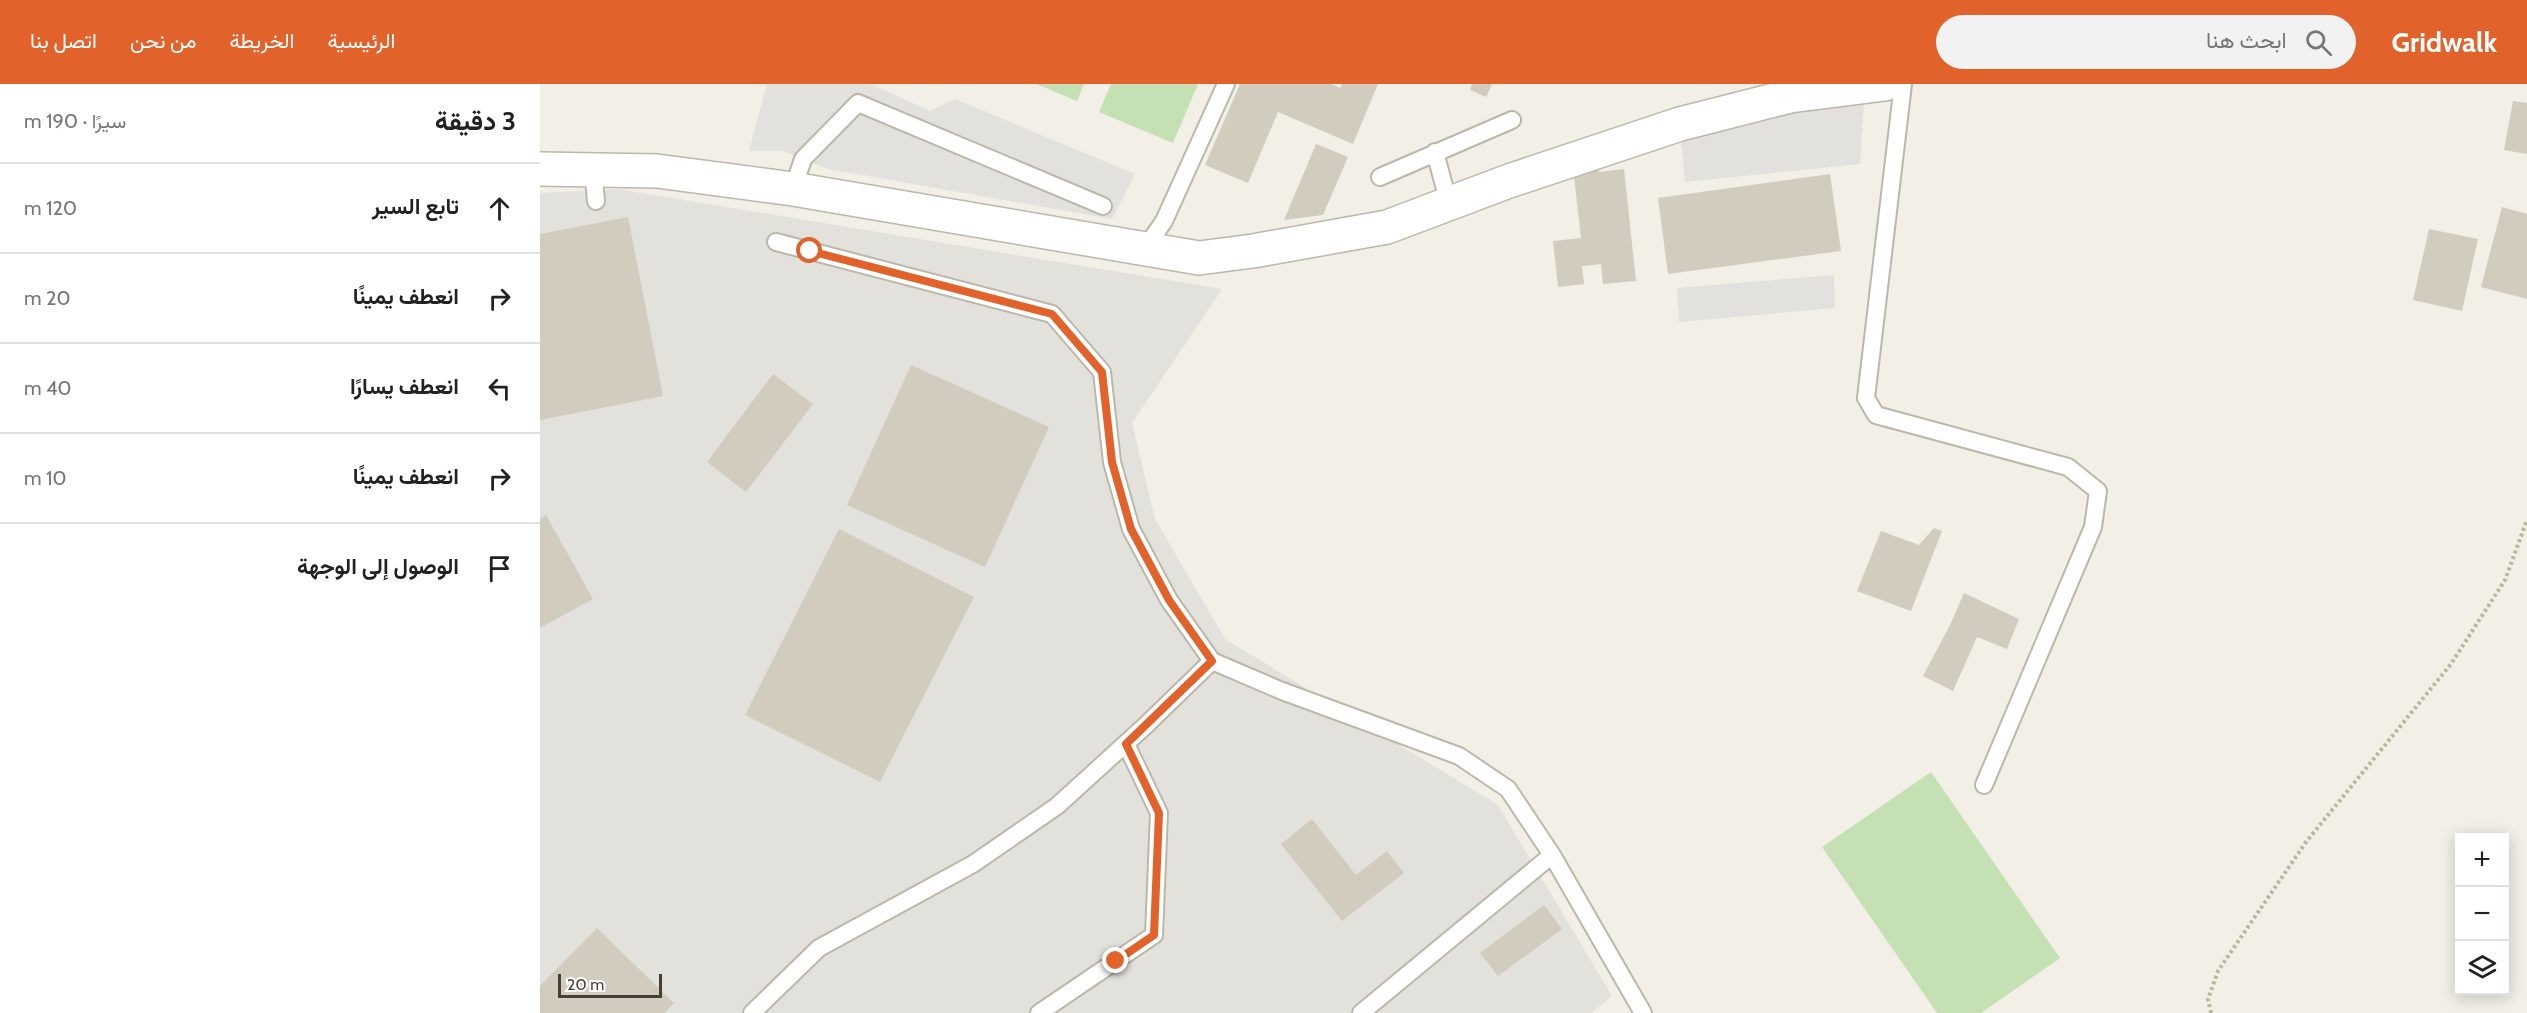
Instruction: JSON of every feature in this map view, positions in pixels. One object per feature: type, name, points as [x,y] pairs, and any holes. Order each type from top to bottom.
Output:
[{"type":"street","points":[[540,169],[657,171],[794,189],[1094,242],[1146,247],[1199,258],[1253,251],[1387,227],[1509,181],[1680,124],[1790,96],[1885,84]]},
{"type":"lane","points":[[1146,247],[1164,221],[1226,84]]},
{"type":"lane","points":[[1903,84],[1866,398],[1876,415],[2068,467],[2098,491],[2093,527],[1984,785]]},
{"type":"lane","points":[[794,189],[802,159],[858,103],[1102,206]]},
{"type":"lane","points":[[1380,177],[1512,120]]},
{"type":"lane","points":[[1436,152],[1449,204]]},
{"type":"lane","points":[[593,169],[597,201]]},
{"type":"lane","points":[[776,242],[1052,314],[1102,372],[1112,462],[1131,529],[1169,600],[1212,661],[1282,691],[1459,756],[1508,789],[1552,855],[1643,1013]]},
{"type":"lane","points":[[752,1013],[819,948],[973,864],[1057,806],[1126,744],[1212,661]]},
{"type":"lane","points":[[1039,1013],[1154,935],[1159,813],[1126,744]]},
{"type":"lane","points":[[1361,1013],[1552,855]]},
{"type":"path","points":[[2211,1013],[2208,999],[2218,971],[2306,842],[2451,664],[2505,580],[2527,520]]},
{"type":"shaded area","points":[[767,84],[871,84],[930,111],[955,99],[1135,174],[1112,219],[828,169],[783,151],[749,151]]},
{"type":"shaded area","points":[[1865,87],[1860,164],[1685,182],[1680,124]]},
{"type":"shaded area","points":[[618,189],[1222,289],[1132,423],[1155,519],[1225,639],[1498,805],[1612,996],[1591,1013],[540,1013],[540,193]]},
{"type":"shaded area","points":[[1834,275],[1835,308],[1679,322],[1677,288]]},
{"type":"green space","points":[[1036,84],[1084,84],[1077,101]]},
{"type":"green space","points":[[1111,84],[1198,84],[1173,143],[1099,112]]},
{"type":"green space","points":[[1931,772],[2060,958],[1981,1013],[1937,1013],[1822,847]]},
{"type":"building","points":[[1240,84],[1331,84],[1340,88],[1342,84],[1378,84],[1353,144],[1278,112],[1248,183],[1205,165]]},
{"type":"building","points":[[1472,84],[1492,84],[1486,97],[1470,90]]},
{"type":"building","points":[[2513,101],[2527,103],[2527,154],[2504,150]]},
{"type":"building","points":[[1316,144],[1348,157],[1323,215],[1284,220]]},
{"type":"building","points":[[1599,165],[1599,172],[1624,169],[1636,281],[1603,284],[1601,264],[1582,266],[1584,284],[1558,287],[1553,241],[1581,238],[1573,168]]},
{"type":"building","points":[[1830,174],[1841,251],[1668,274],[1658,198]]},
{"type":"building","points":[[2502,207],[2527,214],[2527,299],[2481,287]]},
{"type":"building","points":[[628,217],[663,396],[540,420],[540,234]]},
{"type":"building","points":[[2429,229],[2478,239],[2462,311],[2413,300]]},
{"type":"building","points":[[911,365],[1049,427],[985,567],[847,505]]},
{"type":"building","points":[[773,374],[813,404],[746,492],[707,462]]},
{"type":"building","points":[[546,515],[593,599],[540,628],[540,519]]},
{"type":"building","points":[[1934,528],[1942,531],[1911,611],[1857,591],[1881,531],[1919,545]]},
{"type":"building","points":[[839,529],[974,597],[880,782],[745,715]]},
{"type":"building","points":[[1964,593],[2019,619],[2007,649],[1977,637],[1953,691],[1923,676]]},
{"type":"building","points":[[1312,819],[1356,875],[1387,851],[1404,873],[1342,921],[1281,844]]},
{"type":"building","points":[[1544,905],[1562,929],[1498,976],[1480,953]]},
{"type":"building","points":[[597,928],[674,1003],[664,1013],[540,1013],[540,986]]},
{"type":"route","points":[[810,251],[1052,314],[1102,372],[1112,462],[1131,529],[1169,600],[1212,661],[1126,744],[1159,813],[1154,935],[1116,961]]}]
